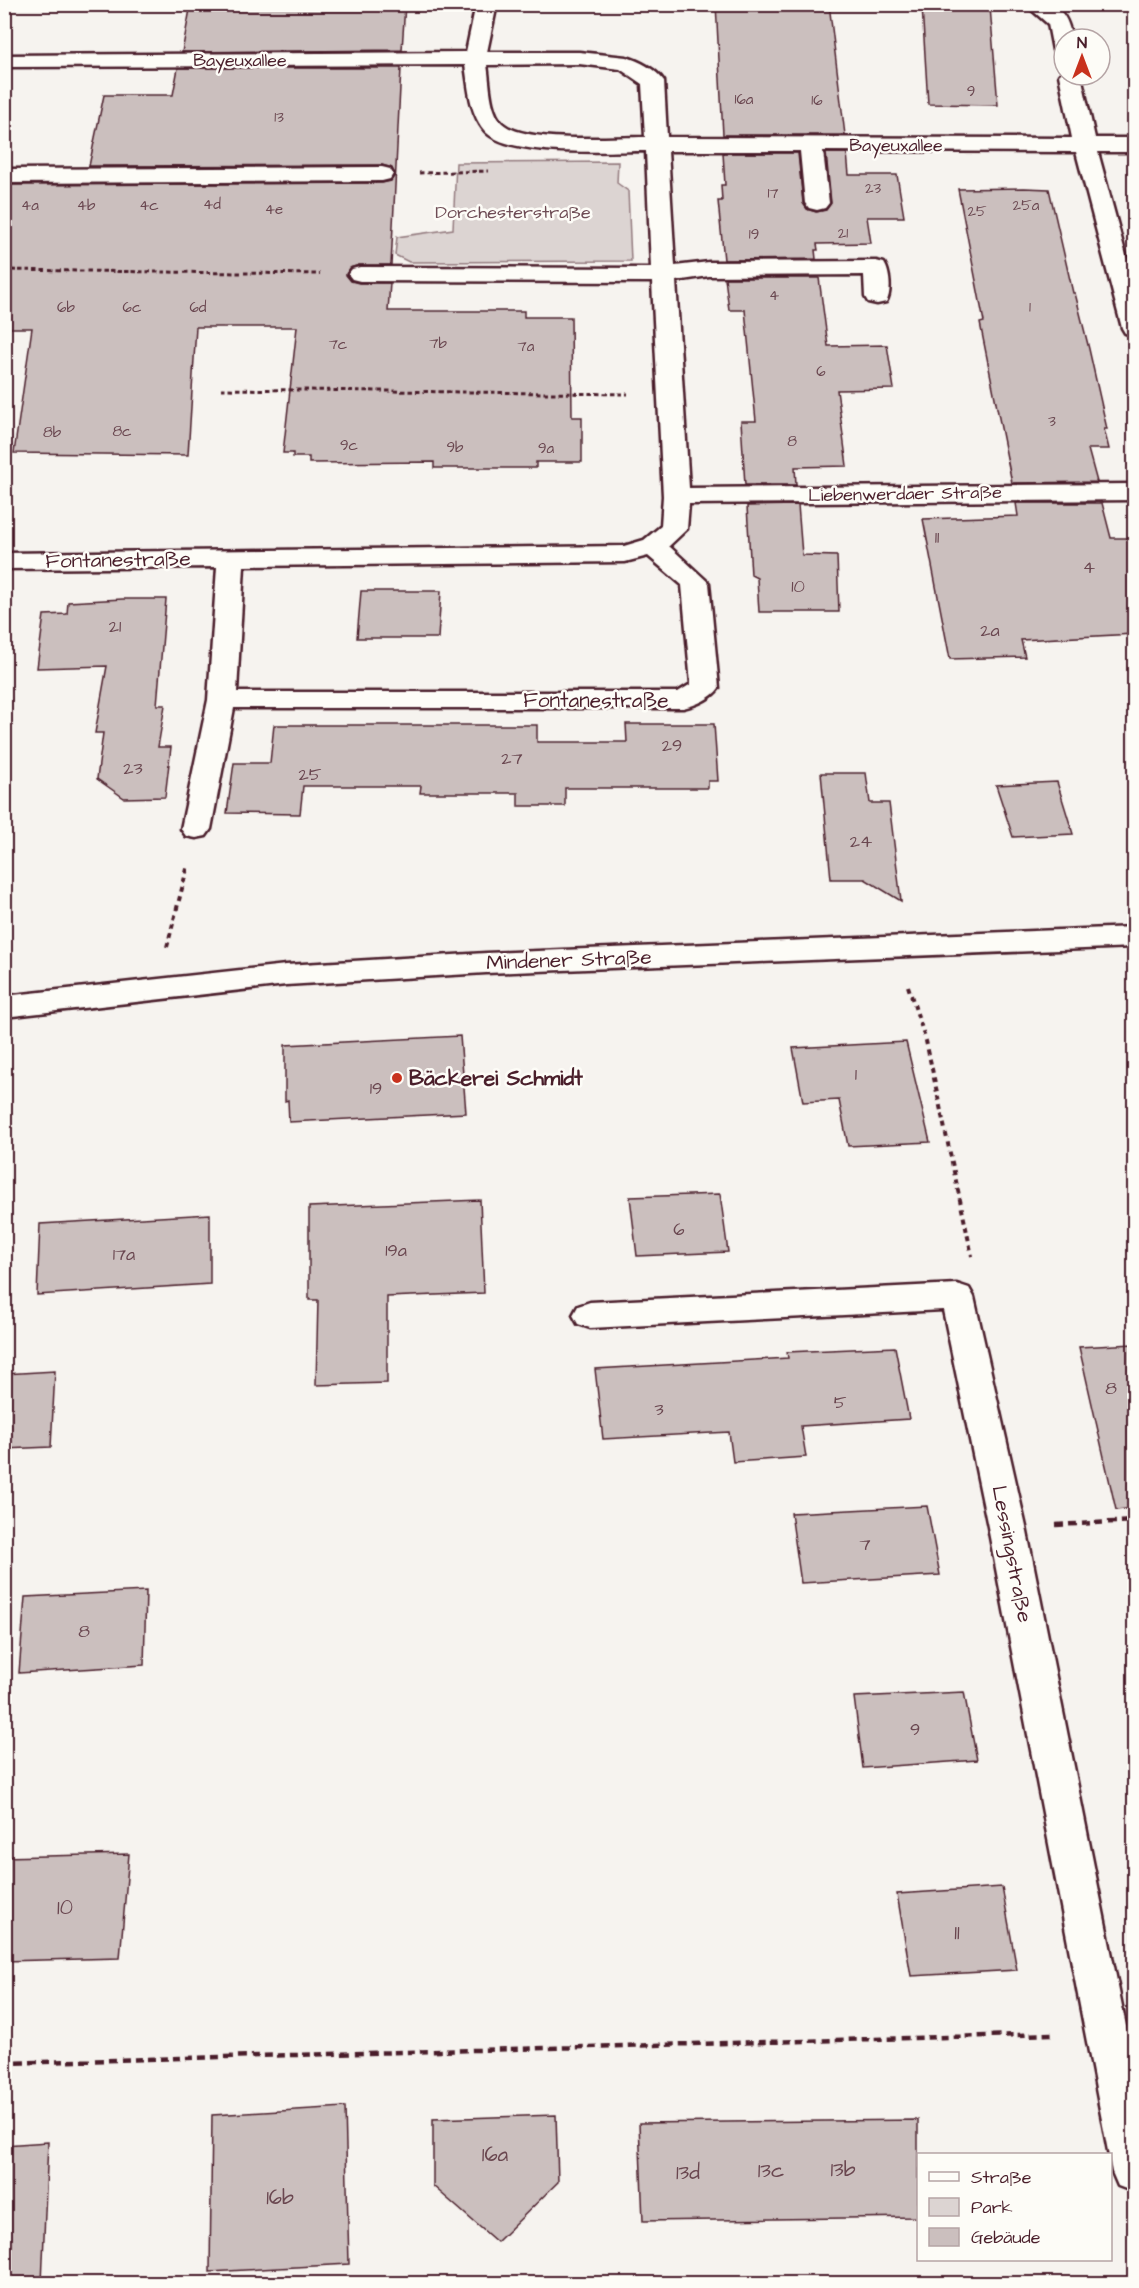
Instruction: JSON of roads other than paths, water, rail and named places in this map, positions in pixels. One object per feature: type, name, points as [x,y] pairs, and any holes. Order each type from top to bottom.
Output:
[{"type":"street","points":[[475,59],[488,4]]},
{"type":"street","points":[[1035,4],[1058,21],[1059,27]]},
{"type":"street","name":"Bayeuxallee","points":[[4,61],[579,58],[626,63],[653,81],[658,144]]},
{"type":"street","name":"Bayeuxallee","points":[[475,59],[483,110],[494,128],[516,139],[549,144],[1134,145]]},
{"type":"street","points":[[1073,87],[1085,145],[1134,328]]},
{"type":"street","points":[[653,546],[674,530],[675,496],[658,144]]},
{"type":"street","points":[[811,145],[817,203]]},
{"type":"street","points":[[4,176],[382,174]]},
{"type":"street","points":[[360,274],[665,275],[709,269],[876,268],[878,297]]},
{"type":"street","name":"Liebenwerdaer Straße","points":[[675,496],[1134,492]]},
{"type":"street","name":"Fontanestraße","points":[[4,561],[625,554],[653,546],[695,583],[705,688],[683,700],[222,700]]},
{"type":"street","points":[[196,830],[222,700],[231,559]]},
{"type":"street","name":"Mindener Straße","points":[[4,1007],[286,975],[486,963],[1134,937]]},
{"type":"street","name":"Lessingstraße","points":[[590,1315],[957,1297],[1007,1527],[1105,2032],[1126,2095],[1134,2172]]},
{"type":"place","name":"Bäckerei Schmidt","points":[[397,1078]]},
{"type":"park label","name":"Dorchesterstraße","points":[[513,212]]}]
